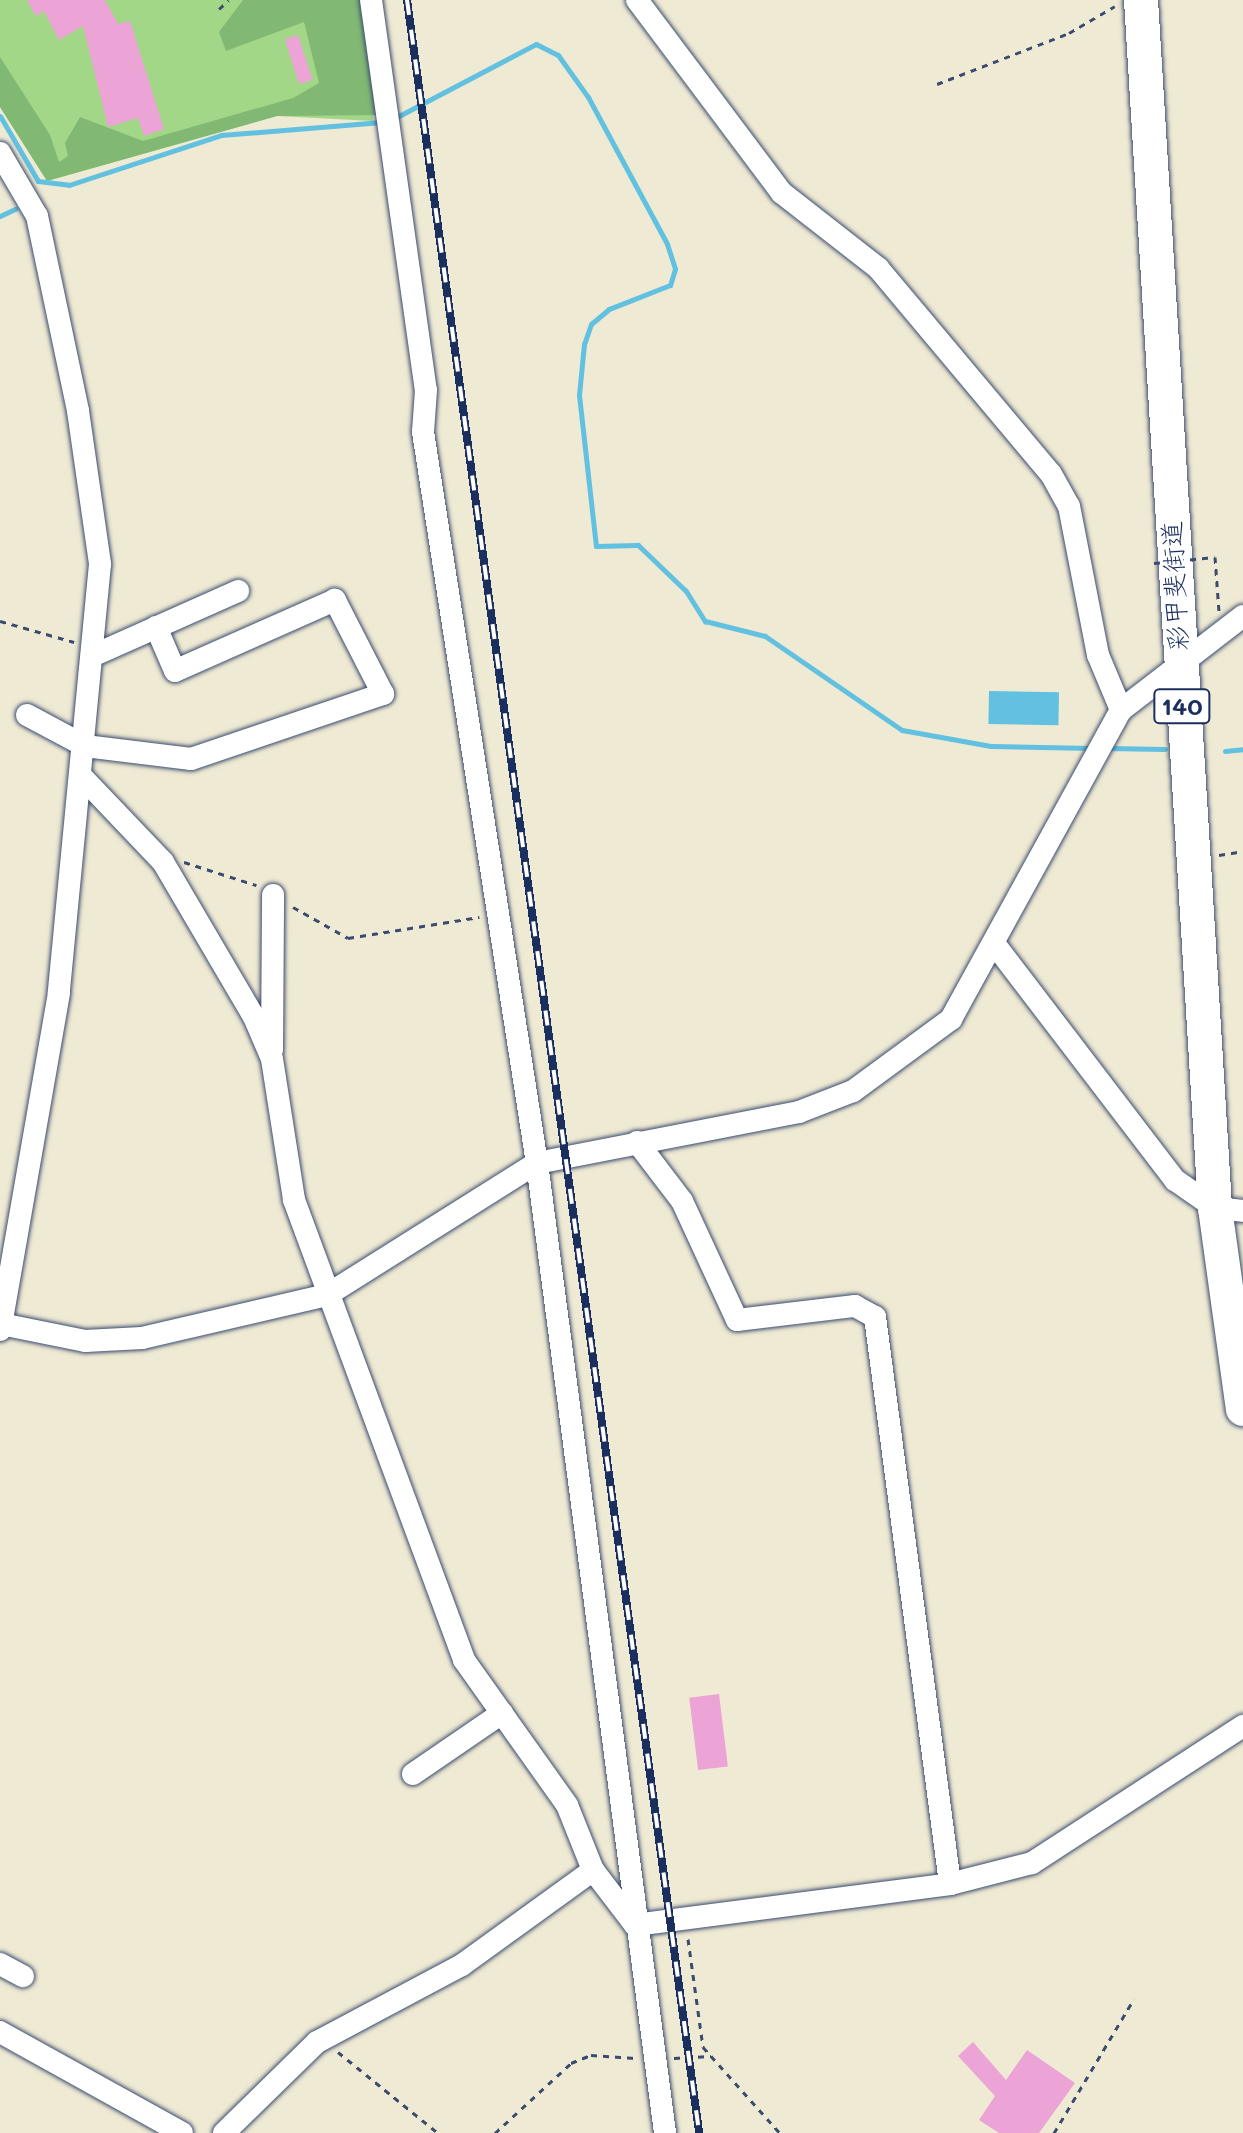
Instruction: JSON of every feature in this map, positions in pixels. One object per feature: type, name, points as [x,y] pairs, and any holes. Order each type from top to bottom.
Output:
[{"type":"highway","name":"彩甲斐街道","points":[[1141,0],[1200,642],[1229,853],[1235,1217]]},
{"type":"highway","name":"彩甲斐街道","points":[[1164,0],[1235,1217],[1243,1409]]},
{"type":"street","points":[[371,0],[426,390],[423,432],[537,1163],[635,1925],[665,2133]]},
{"type":"street","points":[[637,0],[782,193],[878,268],[1051,474],[1069,506],[1098,655],[1121,710]]},
{"type":"street","points":[[0,153],[37,216],[78,411],[100,564],[59,993],[3,1285],[0,1327],[85,1341],[142,1338],[327,1295],[537,1163],[799,1112],[853,1091],[951,1019],[996,946],[1096,750],[1121,710],[1200,642],[1243,616]]},
{"type":"street","points":[[93,651],[238,591]]},
{"type":"street","points":[[27,715],[85,746],[191,759],[383,694],[335,600],[175,671],[156,627]]},
{"type":"street","points":[[82,777],[163,862],[272,1059]]},
{"type":"street","points":[[273,895],[272,1059],[294,1200],[327,1295],[464,1660],[567,1805],[593,1870],[635,1925]]},
{"type":"street","points":[[996,946],[1175,1180],[1235,1217]]},
{"type":"street","points":[[637,1142],[682,1201],[737,1320],[855,1306],[875,1317],[950,1884]]},
{"type":"street","points":[[413,1774],[502,1713]]},
{"type":"street","points":[[635,1925],[950,1884],[1032,1863],[1243,1726]]},
{"type":"street","points":[[224,2133],[323,2039],[462,1965],[593,1870]]},
{"type":"street","points":[[0,1964],[23,1976]]},
{"type":"street","points":[[0,2032],[182,2133]]},
{"type":"path","points":[[219,9],[229,0]]},
{"type":"path","points":[[937,84],[1069,33],[1119,0]]},
{"type":"path","points":[[1154,563],[1215,557],[1200,642]]},
{"type":"path","points":[[0,621],[93,651]]},
{"type":"path","points":[[163,862],[201,862],[273,895],[348,938],[456,915],[499,918]]},
{"type":"path","points":[[685,1919],[703,2047],[780,2133]]},
{"type":"path","points":[[1054,2133],[1134,1999]]},
{"type":"path","points":[[323,2039],[438,2133]]},
{"type":"path","points":[[495,2133],[571,2063],[591,2055],[654,2059],[711,2056]]},
{"type":"green space","points":[[0,0],[367,0],[373,121],[277,116],[47,181],[0,107]]},
{"type":"green space","points":[[243,0],[367,0],[383,115],[277,116],[47,181],[0,107],[0,57],[50,135],[59,162],[68,156],[65,143],[80,117],[143,141],[293,98],[319,83],[304,22],[226,51],[219,32]]},
{"type":"water","points":[[989,691],[1059,692],[1058,725],[988,724]]},
{"type":"building","points":[[27,0],[105,0],[118,24],[130,21],[164,129],[144,136],[138,118],[108,127],[83,26],[59,40],[44,11],[36,16]]},
{"type":"building","points":[[298,35],[313,80],[299,84],[285,39]]},
{"type":"building","points":[[719,1694],[728,1766],[698,1770],[689,1698]]},
{"type":"building","points":[[973,2042],[1006,2080],[1027,2050],[1075,2083],[1039,2133],[999,2133],[979,2120],[995,2096],[958,2056]]},
{"type":"waterway","points":[[395,118],[536,44],[558,55],[588,97],[667,244],[675,269],[670,285],[609,309],[591,324],[584,344],[579,395],[596,546],[638,545],[686,591],[705,621],[765,636],[902,730],[991,746],[1092,748]]},
{"type":"waterway","points":[[0,116],[38,181],[69,185],[221,135],[381,122]]},
{"type":"waterway","points":[[0,216],[15,209]]},
{"type":"waterway","points":[[1106,748],[1165,749]]},
{"type":"waterway","points":[[1225,751],[1243,749]]},
{"type":"railway","points":[[407,0],[699,2133]]}]
